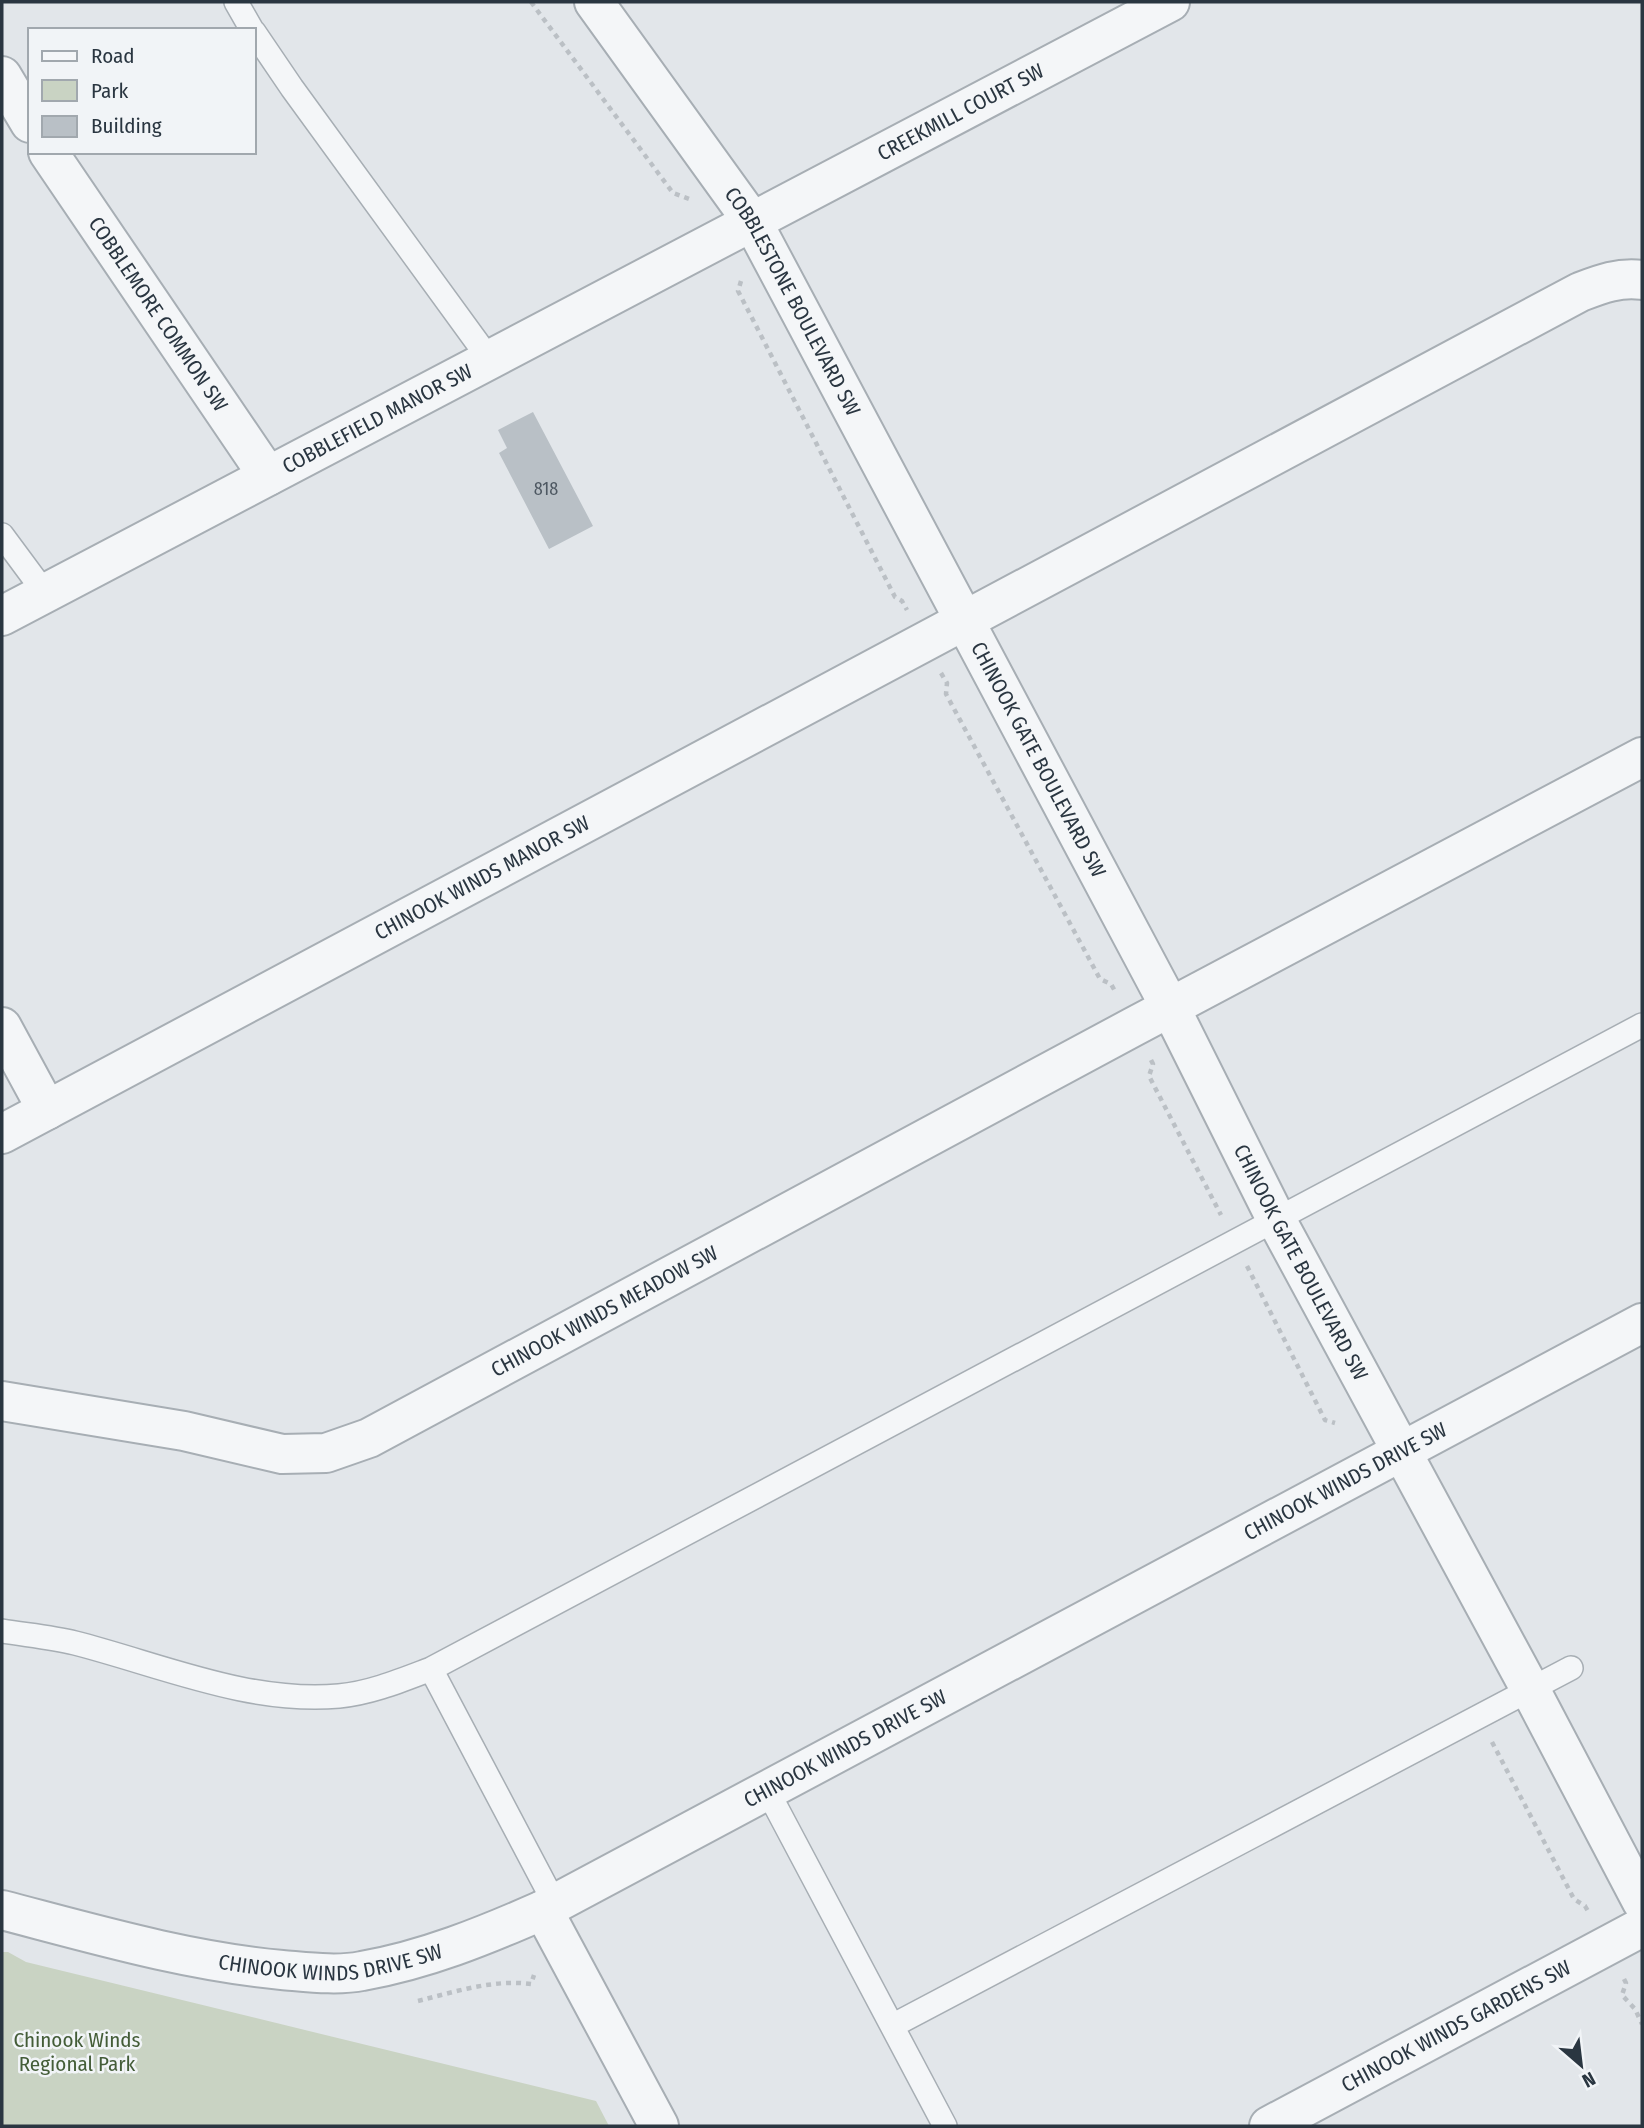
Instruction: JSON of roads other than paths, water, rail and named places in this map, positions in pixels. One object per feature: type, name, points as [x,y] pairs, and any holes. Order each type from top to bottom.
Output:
[{"type":"street","name":"COBBLESTONE BOULEVARD SW","points":[[594,2],[752,221],[963,622]]},
{"type":"street","name":"CREEKMILL COURT SW","points":[[752,221],[1170,2]]},
{"type":"street","points":[[2,76],[28,120]]},
{"type":"street","name":"COBBLEMORE COMMON SW","points":[[49,154],[268,476]]},
{"type":"street","name":"COBBLEFIELD MANOR SW","points":[[2,616],[752,221]]},
{"type":"street","name":"CHINOOK WINDS MANOR SW","points":[[2,1134],[1580,292],[1604,282],[1626,278],[1642,280]]},
{"type":"street","name":"CHINOOK GATE BOULEVARD SW","points":[[963,622],[1170,1007],[1277,1221],[1642,1902]]},
{"type":"street","name":"CHINOOK WINDS MEADOW SW","points":[[2,1401],[184,1431],[282,1454],[326,1453],[369,1438],[1170,1007],[1642,757]]},
{"type":"street","points":[[2,1027],[47,1110]]},
{"type":"street","name":"CHINOOK WINDS DRIVE SW","points":[[2,1910],[147,1948],[238,1966],[309,1972],[359,1972],[468,1943],[549,1907],[1642,1323]]},
{"type":"street","points":[[549,1907],[659,2126]]},
{"type":"street","name":"CHINOOK WINDS GARDENS SW","points":[[1269,2126],[1642,1927]]},
{"type":"lane","points":[[236,2],[251,28]]},
{"type":"lane","points":[[256,35],[490,360]]},
{"type":"lane","points":[[2,536],[46,593]]},
{"type":"lane","points":[[2,1631],[72,1642],[247,1690],[304,1697],[342,1696],[395,1683],[431,1670],[1642,1025]]},
{"type":"lane","points":[[892,2026],[1571,1668]]},
{"type":"lane","points":[[431,1670],[549,1907]]},
{"type":"lane","points":[[767,1790],[945,2126]]},
{"type":"park label","name":"Chinook Winds Regional Park","points":[[77,2052]]}]
